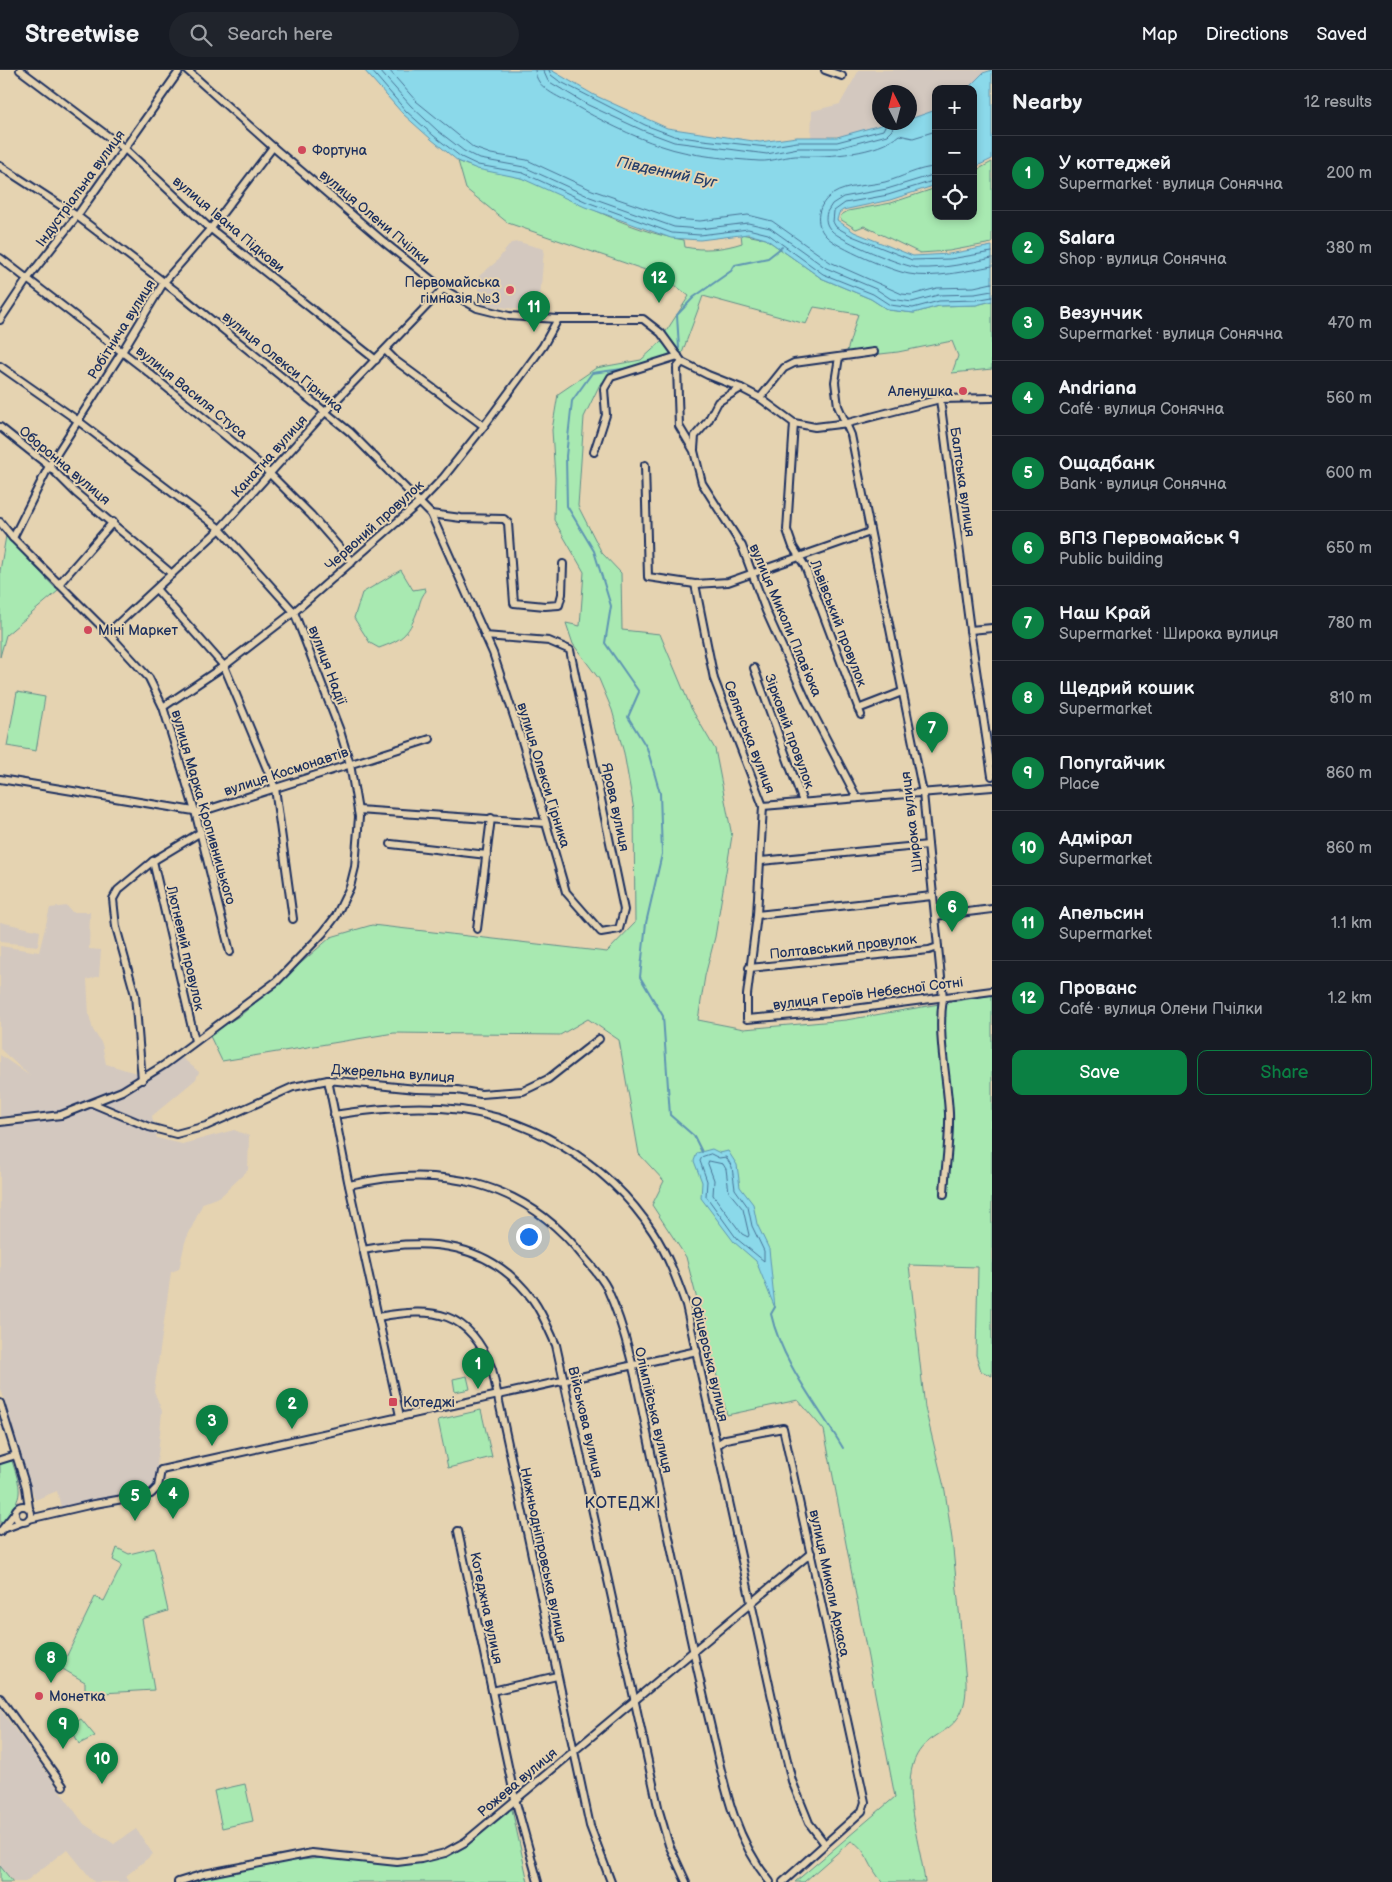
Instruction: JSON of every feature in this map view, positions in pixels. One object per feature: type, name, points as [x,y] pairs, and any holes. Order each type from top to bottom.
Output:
[{"type":"street","name":"вулиця Івана Підкови","points":[[20,70],[125,149],[182,204],[376,360]]},
{"type":"street","name":"Індустріальна вулиця","points":[[0,320],[28,278],[77,216],[180,70]]},
{"type":"street","name":"вулиця Олени Пчілки","points":[[187,70],[273,147],[443,290],[477,308],[509,316],[558,319],[644,319],[661,333],[680,359],[708,375],[760,398],[794,423],[815,427],[848,423],[940,399],[992,398]]},
{"type":"street","points":[[825,70],[842,76]]},
{"type":"street","name":"Робітнича вулиця","points":[[13,538],[49,466],[164,282],[212,227],[273,147]]},
{"type":"street","name":"вулиця Олекси Гірника","points":[[0,166],[77,216],[164,282],[350,432],[431,514],[486,636],[523,744],[566,892],[587,915]]},
{"type":"street","name":"вулиця Василя Стуса","points":[[0,258],[122,352],[271,474],[311,515],[352,562]]},
{"type":"street","name":"Канатна вулиця","points":[[108,633],[220,529],[325,412],[443,290]]},
{"type":"street","name":"Червоний провулок","points":[[163,707],[224,666],[294,612],[420,502],[443,478],[484,426],[543,346],[558,319]]},
{"type":"street","points":[[385,350],[396,361],[484,426]]},
{"type":"street","points":[[760,398],[784,368],[794,362],[874,352]]},
{"type":"street","name":"Широка вулиця","points":[[839,357],[835,382],[838,406],[848,423],[924,793],[932,896],[943,998],[940,1013],[941,1044],[949,1114],[944,1194]]},
{"type":"street","points":[[594,452],[606,415],[604,389],[611,377],[680,359]]},
{"type":"street","name":"вулиця Миколи Плавʼюка","points":[[680,359],[677,368],[679,426],[694,451],[702,483],[742,546],[807,702],[857,798]]},
{"type":"street","name":"вулиця Надії","points":[[0,366],[77,420],[220,529],[294,612],[315,662],[350,764],[358,810],[355,867],[350,887],[336,916],[323,933],[278,981],[240,1011],[142,1080],[94,1104],[51,1118],[0,1122]]},
{"type":"street","points":[[694,451],[695,436],[708,422],[718,402],[741,388]]},
{"type":"street","name":"Балтська вулиця","points":[[940,399],[970,630],[992,776]]},
{"type":"street","name":"Львівський провулок","points":[[794,423],[787,530],[793,547],[800,555],[860,712],[902,692]]},
{"type":"street","name":"Оборонна вулиця","points":[[0,427],[49,466],[76,493],[113,522],[172,574]]},
{"type":"street","points":[[645,465],[648,577],[695,584],[728,582],[800,555],[870,532]]},
{"type":"street","points":[[431,514],[460,518],[504,519],[508,523],[514,603],[545,606],[558,605],[562,594],[563,564]]},
{"type":"street","name":"вулиця Марка Кропивницького","points":[[0,522],[13,538],[108,633],[149,678],[163,707],[195,811],[230,952]]},
{"type":"street","name":"Оборонна вулиця","points":[[59,584],[113,522]]},
{"type":"street","name":"Селянська вулиця","points":[[695,584],[714,679],[763,806],[761,862],[757,915],[749,968],[747,1019]]},
{"type":"street","points":[[156,590],[224,666],[275,788],[293,919]]},
{"type":"street","points":[[970,630],[992,628]]},
{"type":"street","name":"Ярова вулиця","points":[[486,636],[549,641],[570,650],[624,910],[619,929],[601,932],[587,915]]},
{"type":"street","name":"Зірковий провулок","points":[[754,668],[803,802]]},
{"type":"street","name":"вулиця Космонавтів","points":[[0,779],[200,812],[430,739]]},
{"type":"street","points":[[763,806],[992,787]]},
{"type":"street","points":[[358,810],[545,822]]},
{"type":"street","points":[[477,929],[491,818]]},
{"type":"street","points":[[142,1080],[135,995],[113,899],[118,890],[153,860],[201,832]]},
{"type":"street","points":[[391,844],[487,855]]},
{"type":"street","points":[[761,862],[928,845]]},
{"type":"street","name":"Лютневий провулок","points":[[153,860],[195,1041]]},
{"type":"street","points":[[757,915],[932,896]]},
{"type":"street","points":[[935,916],[992,909]]},
{"type":"street","name":"Полтавський провулок","points":[[749,968],[929,950],[938,946]]},
{"type":"street","name":"вулиця Героїв Небесної Сотні","points":[[747,1019],[831,1012],[992,991]]},
{"type":"street","name":"Джерельна вулиця","points":[[94,1104],[148,1127],[176,1134],[206,1126],[293,1087],[328,1080],[416,1089],[457,1090],[481,1094],[523,1092],[548,1079],[599,1039]]},
{"type":"street","points":[[328,1080],[400,1416]]},
{"type":"street","name":"Офіцерська вулиця","points":[[334,1115],[398,1107],[466,1111],[492,1116],[540,1134],[577,1155],[626,1196],[654,1233],[671,1266],[686,1305],[792,1780],[810,1823],[825,1844]]},
{"type":"street","name":"Олімпійська вулиця","points":[[349,1185],[398,1175],[450,1177],[481,1184],[526,1204],[554,1224],[572,1243],[606,1286],[633,1364],[674,1552],[693,1652],[727,1795],[739,1834],[770,1882]]},
{"type":"street","name":"Військова вулиця","points":[[363,1250],[402,1243],[443,1244],[460,1248],[508,1274],[534,1301],[544,1319],[556,1345],[659,1811],[669,1845],[686,1882]]},
{"type":"street","name":"Нижньодніпровська вулиця","points":[[378,1317],[420,1312],[450,1317],[474,1336],[485,1350],[492,1369],[590,1826],[611,1882]]},
{"type":"street","points":[[1,1531],[52,1512],[151,1494],[158,1486],[161,1470],[697,1351]]},
{"type":"street","points":[[0,1403],[27,1492],[29,1509],[25,1521]]},
{"type":"street","name":"вулиця Миколи Аркаса","points":[[717,1445],[726,1439],[783,1428],[865,1802],[862,1810],[825,1844]]},
{"type":"street","points":[[0,1460],[16,1456]]},
{"type":"street","points":[[1,1531],[27,1492]]},
{"type":"street","points":[[16,1511],[22,1506],[29,1509],[52,1512]]},
{"type":"street","points":[[16,1511],[16,1518],[25,1521]]},
{"type":"street","name":"Котеджна вулиця","points":[[458,1531],[515,1799],[538,1882]]},
{"type":"street","name":"Рожева вулиця","points":[[178,1882],[204,1874],[312,1853],[397,1862],[445,1853],[465,1842],[811,1553]]},
{"type":"street","points":[[492,1691],[557,1676]]},
{"type":"street","points":[[0,1698],[63,1786]]},
{"type":"street","points":[[783,1882],[825,1844]]},
{"type":"shaded area","points":[[859,70],[990,70],[985,71],[971,85],[932,85],[932,112],[917,117],[917,85],[872,85],[872,129],[848,135],[811,138],[812,111],[840,104]]},
{"type":"shaded area","name":"Первомайська гімназія №3","points":[[519,242],[544,249],[539,312],[478,304],[479,276],[496,262],[511,243]]},
{"type":"shaded area","points":[[67,906],[72,912],[90,912],[89,949],[101,950],[99,976],[87,980],[89,1015],[93,1030],[102,1044],[106,1064],[143,1075],[179,1055],[199,1072],[196,1079],[152,1116],[157,1138],[182,1144],[234,1130],[249,1136],[248,1170],[221,1196],[203,1203],[185,1242],[179,1269],[171,1272],[154,1391],[162,1411],[155,1488],[152,1492],[61,1507],[57,1491],[35,1500],[0,1386],[0,1055],[30,1076],[0,1049],[0,946],[39,952],[50,908]]},
{"type":"shaded area","points":[[0,922],[40,931],[38,946],[0,942]]},
{"type":"shaded area","points":[[0,1709],[84,1824],[114,1844],[136,1829],[153,1854],[126,1876],[130,1882],[94,1882],[67,1849],[25,1882],[14,1882],[0,1866]]},
{"type":"green space","points":[[458,161],[466,165],[524,179],[622,222],[663,236],[684,240],[685,247],[714,249],[728,247],[742,243],[741,234],[766,239],[821,278],[871,299],[888,310],[914,313],[939,306],[976,305],[992,301],[992,369],[952,373],[958,356],[952,341],[898,352],[845,358],[858,314],[814,307],[806,324],[703,296],[681,356],[665,333],[689,296],[663,276],[508,223],[466,189]]},
{"type":"green space","points":[[992,162],[992,243],[949,251],[920,253],[864,226],[856,229],[840,219],[841,215],[848,211],[891,203],[932,189],[932,220],[977,220],[977,170]]},
{"type":"green space","points":[[661,342],[669,348],[675,358],[614,375],[600,384],[584,417],[578,506],[602,553],[621,573],[622,630],[660,634],[691,708],[715,749],[732,836],[715,937],[705,976],[698,1020],[744,1029],[846,1020],[992,995],[992,1376],[981,1371],[976,1355],[978,1267],[909,1265],[925,1408],[945,1491],[952,1539],[966,1681],[965,1700],[960,1714],[954,1723],[919,1751],[910,1777],[911,1806],[925,1882],[883,1882],[861,1848],[851,1841],[804,1882],[795,1882],[895,1797],[824,1430],[798,1400],[727,1415],[686,1257],[652,1205],[664,1181],[639,1154],[619,1040],[588,1019],[560,1035],[394,1033],[222,1061],[209,1034],[241,1015],[331,937],[372,925],[607,952],[635,923],[634,810],[624,753],[612,710],[599,679],[573,644],[566,623],[580,626],[584,572],[554,520],[555,478],[552,430],[558,394],[596,368],[641,360]]},
{"type":"green space","points":[[6,536],[58,591],[6,635],[0,657],[0,571]]},
{"type":"green space","points":[[401,570],[413,590],[425,588],[426,591],[407,632],[393,642],[379,648],[370,643],[354,618],[362,593]]},
{"type":"green space","points":[[17,692],[45,697],[36,751],[7,746]]},
{"type":"green space","points":[[467,1376],[470,1389],[455,1392],[453,1379]]},
{"type":"green space","points":[[481,1410],[492,1457],[448,1468],[438,1420]]},
{"type":"green space","points":[[12,1461],[18,1481],[19,1495],[13,1508],[0,1525],[0,1463]]},
{"type":"green space","points":[[117,1548],[129,1554],[154,1548],[168,1611],[142,1619],[154,1690],[85,1694],[85,1682],[61,1668],[95,1597],[104,1601],[122,1565],[113,1560]]},
{"type":"green space","points":[[81,1719],[95,1736],[79,1744],[70,1726]]},
{"type":"green space","points":[[245,1784],[253,1821],[222,1828],[214,1791]]},
{"type":"green space","points":[[511,1805],[528,1882],[184,1882],[260,1863],[339,1857],[400,1865],[450,1854]]},
{"type":"green space","points":[[0,1866],[13,1882],[0,1882]]},
{"type":"water","name":"Південний Буг","points":[[364,70],[551,70],[594,95],[667,128],[760,142],[797,137],[837,137],[872,127],[872,130],[917,130],[917,117],[932,111],[932,186],[890,200],[843,210],[839,213],[837,220],[854,232],[913,256],[949,254],[992,246],[992,301],[976,305],[939,306],[914,313],[888,310],[871,299],[821,278],[766,239],[748,234],[700,240],[671,238],[585,207],[521,178],[477,169],[458,161],[403,114]]},
{"type":"water","points":[[992,70],[992,159],[977,166],[977,85],[971,85],[983,73]]},
{"type":"water","points":[[712,1149],[720,1153],[728,1151],[737,1165],[740,1187],[753,1204],[757,1224],[769,1249],[775,1308],[756,1261],[734,1242],[701,1198],[702,1182],[694,1161],[697,1153]]},
{"type":"waterway","points":[[679,348],[677,315],[694,297],[731,271],[735,265],[768,258],[782,247]]},
{"type":"waterway","points":[[630,368],[592,373],[572,401],[566,456],[567,506],[594,551],[611,606],[605,643],[639,692],[628,717],[647,748],[660,793],[662,854],[646,923],[640,977],[663,1016],[670,1115],[694,1136],[702,1152]]},
{"type":"waterway","points":[[775,1307],[771,1314],[783,1350],[802,1384],[843,1448]]},
{"type":"place","name":"Фортуна","points":[[302,150]]},
{"type":"place","name":"Первомайська гімназія №3","points":[[510,290]]},
{"type":"place","name":"Прованс","points":[[659,303]]},
{"type":"place","name":"Апельсин","points":[[534,332]]},
{"type":"place","name":"Аленушка","points":[[963,391]]},
{"type":"place","name":"Міні Маркет","points":[[88,630]]},
{"type":"place","name":"Наш Край","points":[[932,753]]},
{"type":"place","name":"ВПЗ Первомайськ 9","points":[[952,932]]},
{"type":"place","name":"У коттеджей","points":[[478,1389]]},
{"type":"place","name":"Котеджі","points":[[393,1402]]},
{"type":"place","name":"Salara","points":[[292,1429]]},
{"type":"place","name":"Везунчик","points":[[212,1446]]},
{"type":"place","name":"Andriana","points":[[173,1519]]},
{"type":"place","name":"Ощадбанк","points":[[135,1521]]},
{"type":"place","name":"Щедрий кошик","points":[[51,1683]]},
{"type":"place","name":"Монетка","points":[[39,1696]]},
{"type":"place","name":"Попугайчик","points":[[63,1749]]},
{"type":"place","name":"Адмірал","points":[[102,1784]]},
{"type":"district","name":"КОТЕДЖІ","points":[[623,1502]]}]
